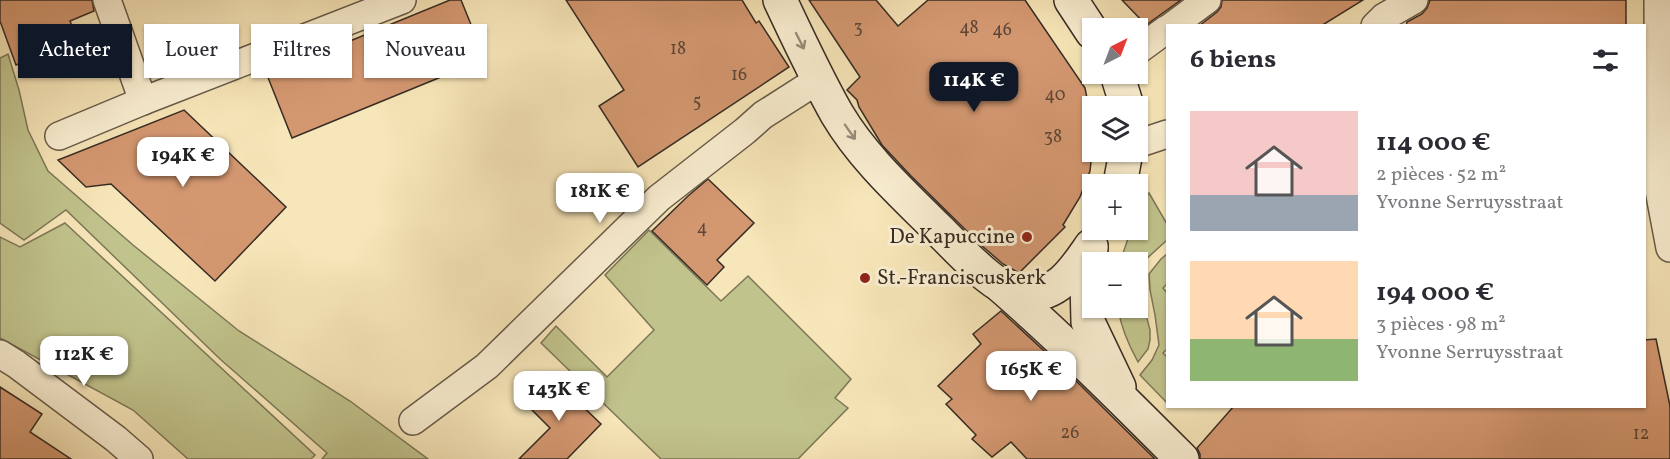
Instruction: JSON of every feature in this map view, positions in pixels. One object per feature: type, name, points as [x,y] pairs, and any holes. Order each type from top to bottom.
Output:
[{"type":"street","points":[[107,0],[142,101]]},
{"type":"street","points":[[59,136],[142,101],[402,0]]},
{"type":"street","points":[[780,0],[838,115],[862,149],[898,190],[948,239],[1130,407],[1182,459]]},
{"type":"street","points":[[1071,0],[1083,18]]},
{"type":"street","points":[[1175,24],[1207,0]]},
{"type":"street","points":[[1377,24],[1384,16],[1414,0]]},
{"type":"street","points":[[1658,0],[1652,190],[1670,248]]},
{"type":"street","points":[[1148,43],[1166,30]]},
{"type":"street","points":[[413,421],[487,366],[659,198],[763,115],[820,81]]},
{"type":"street","points":[[1148,140],[1166,134]]},
{"type":"street","points":[[1000,286],[1025,294],[1044,292],[1072,274],[1094,240]]},
{"type":"street","points":[[1095,240],[1087,280],[1088,322],[1130,407]]},
{"type":"street","points":[[0,354],[116,439],[139,459]]},
{"type":"green space","points":[[8,54],[28,130],[48,171],[133,245],[239,331],[350,401],[428,459],[322,459],[327,453],[220,359],[66,210],[24,240],[0,223],[0,58]]},
{"type":"green space","points":[[1149,193],[1166,222],[1166,241],[1148,257],[1148,252],[1123,252],[1128,240],[1148,240]]},
{"type":"green space","points":[[65,223],[315,455],[311,459],[188,459],[133,410],[0,338],[0,237],[20,247]]},
{"type":"green space","points":[[649,230],[721,301],[748,276],[851,379],[835,398],[848,408],[798,459],[661,459],[541,343],[556,326],[607,377],[654,330],[605,275]]},
{"type":"green space","points":[[1166,255],[1166,285],[1163,288],[1166,292],[1166,350],[1163,353],[1166,356],[1166,402],[1140,375],[1152,360],[1159,345],[1149,274]]},
{"type":"green space","points":[[1120,318],[1147,318],[1150,340],[1148,349],[1138,362],[1125,336]]},
{"type":"building","points":[[0,0],[92,0],[94,11],[70,21],[71,24],[18,24],[18,64],[16,65],[0,21]]},
{"type":"building","points":[[450,0],[461,0],[471,24],[391,24]]},
{"type":"building","points":[[566,0],[742,0],[756,23],[759,21],[789,67],[638,167],[599,106],[624,90]]},
{"type":"building","points":[[809,0],[876,0],[898,26],[928,0],[1025,0],[1085,88],[1087,96],[1082,96],[1082,162],[1091,162],[1090,171],[1089,174],[1082,174],[1082,192],[1063,225],[1065,227],[1019,273],[1003,264],[981,245],[882,145],[857,100],[847,90],[860,77]]},
{"type":"building","points":[[1122,0],[1181,0],[1148,24],[1148,18],[1139,18]]},
{"type":"building","points":[[1222,0],[1363,0],[1324,24],[1202,24],[1221,7]]},
{"type":"building","points":[[1430,0],[1626,0],[1626,24],[1406,24],[1427,8]]},
{"type":"building","points":[[364,35],[364,78],[439,78],[292,138],[268,78],[352,78],[352,40]]},
{"type":"building","points":[[184,110],[286,207],[215,281],[111,184],[86,187],[58,160]]},
{"type":"building","points":[[708,179],[754,223],[717,260],[724,267],[707,285],[652,231]]},
{"type":"building","points":[[1001,311],[1155,459],[1027,459],[1011,442],[992,457],[972,439],[976,435],[946,404],[952,399],[938,386],[981,344],[973,334]]},
{"type":"building","points":[[1656,339],[1670,406],[1670,459],[1200,459],[1197,448],[1232,408],[1646,408],[1646,340]]},
{"type":"building","points":[[550,375],[601,424],[567,459],[519,459],[550,428],[524,402]]},
{"type":"building","points":[[0,387],[42,414],[30,432],[71,459],[0,459]]},
{"type":"place","name":"De Kapuccine","points":[[1027,237]]},
{"type":"place","name":"St.-Franciscuskerk","points":[[865,278]]}]
